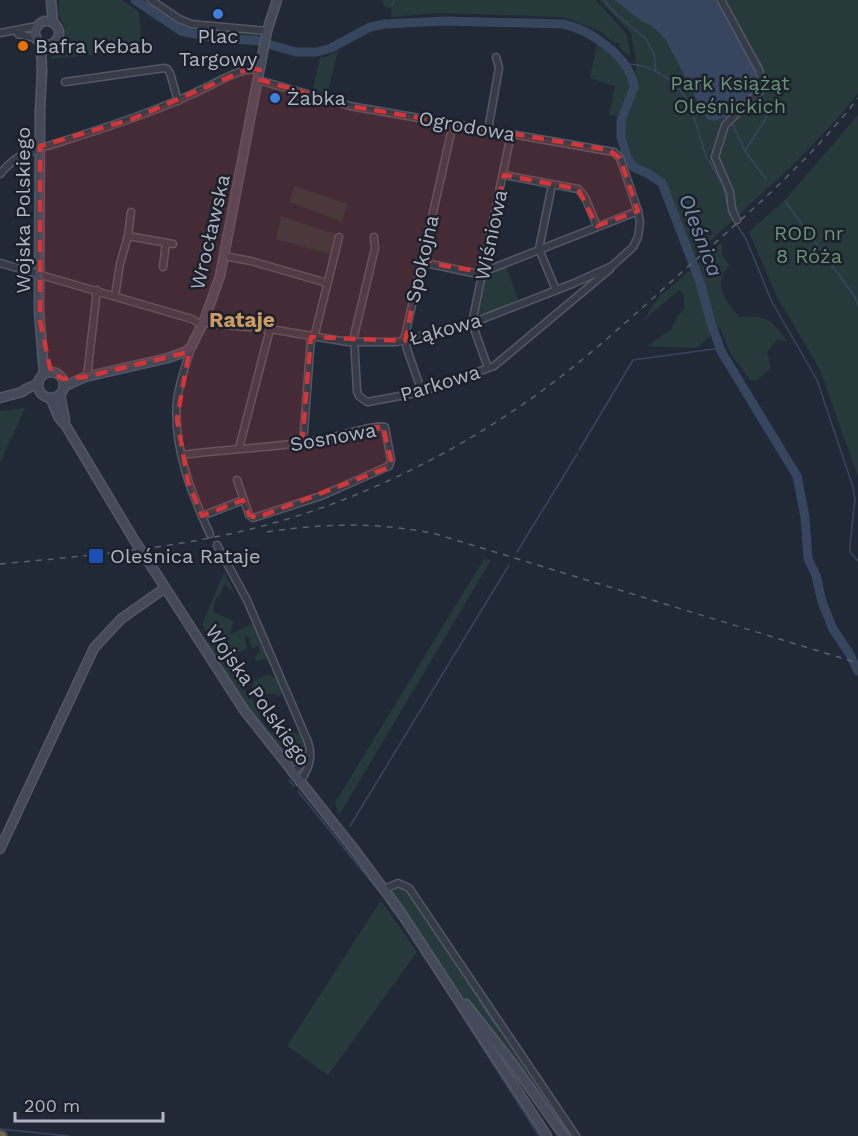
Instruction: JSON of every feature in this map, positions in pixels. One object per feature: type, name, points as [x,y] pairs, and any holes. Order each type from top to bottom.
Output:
[{"type":"main road","points":[[47,0],[35,32],[42,42],[55,42],[58,36],[58,28],[53,23],[51,0]]},
{"type":"main road","name":"Wrocławska","points":[[191,347],[216,292],[266,39],[277,0]]},
{"type":"main road","points":[[39,24],[53,23]]},
{"type":"main road","name":"Wojska Polskiego","points":[[42,42],[39,274],[40,321],[48,373]]},
{"type":"main road","points":[[0,398],[22,392],[27,394],[38,388],[48,373],[64,382],[182,354],[191,347]]},
{"type":"main road","points":[[38,388],[46,398],[51,399],[60,395],[64,382]]},
{"type":"main road","name":"Wojska Polskiego","points":[[60,395],[66,426]]},
{"type":"main road","name":"Wojska Polskiego","points":[[51,399],[59,418],[225,683],[292,773],[385,889],[440,971]]},
{"type":"main road","points":[[0,849],[94,648],[121,619],[165,588]]},
{"type":"main road","points":[[440,971],[547,1136]]},
{"type":"main road","points":[[440,971],[520,1073],[564,1136]]},
{"type":"street","points":[[151,0],[179,19],[191,24],[266,39]]},
{"type":"street","points":[[721,0],[759,70],[762,84],[757,95],[725,125],[715,157],[730,192],[732,209],[737,220]]},
{"type":"street","points":[[3,33],[39,24]]},
{"type":"street","points":[[3,33],[30,35],[42,42]]},
{"type":"street","points":[[489,130],[499,68],[496,57]]},
{"type":"street","points":[[65,82],[164,68],[170,73],[178,101]]},
{"type":"street","points":[[0,174],[17,158],[39,148],[132,119],[178,101],[245,69],[259,75]]},
{"type":"street","name":"Ogrodowa","points":[[259,75],[351,106],[614,152],[620,158],[638,211]]},
{"type":"street","name":"Spokojna","points":[[422,392],[405,341],[405,332],[453,124]]},
{"type":"street","name":"Wiśniowa","points":[[472,323],[511,134]]},
{"type":"street","points":[[504,175],[578,189],[583,193],[597,226]]},
{"type":"street","points":[[552,185],[539,249],[555,290]]},
{"type":"street","points":[[422,262],[478,274],[638,211]]},
{"type":"street","name":"Łąkowa","points":[[0,263],[203,323],[270,329],[353,342],[405,341],[472,323],[612,266],[636,242],[640,230],[638,211]]},
{"type":"street","points":[[115,296],[131,212]]},
{"type":"street","points":[[128,236],[169,244],[163,267]]},
{"type":"street","points":[[303,444],[313,337],[339,237]]},
{"type":"street","points":[[353,342],[375,248],[374,237]]},
{"type":"street","points":[[224,256],[251,261],[327,283]]},
{"type":"street","name":"Parkowa","points":[[353,342],[357,391],[363,399],[372,402],[422,392],[488,368],[612,266]]},
{"type":"street","points":[[572,284],[578,296]]},
{"type":"street","points":[[86,377],[97,290]]},
{"type":"street","points":[[472,323],[488,368]]},
{"type":"street","points":[[239,448],[270,329]]},
{"type":"street","name":"Wrocławska","points":[[191,347],[183,372],[177,410],[182,455],[188,482],[210,534]]},
{"type":"street","points":[[171,357],[178,362],[183,372]]},
{"type":"street","name":"Sosnowa","points":[[182,455],[239,448],[303,444],[382,426],[385,430],[391,463],[387,468],[321,496],[256,518],[249,515],[243,500]]},
{"type":"street","points":[[202,516],[243,500],[237,480]]},
{"type":"street","points":[[217,545],[254,615],[310,749],[308,769],[299,782]]},
{"type":"street","points":[[292,773],[305,761],[310,749]]},
{"type":"street","points":[[385,889],[398,883],[409,888],[576,1136]]},
{"type":"highlighted area","points":[[250,68],[260,70],[258,79],[350,106],[609,150],[620,158],[638,211],[597,226],[578,189],[504,175],[483,272],[421,262],[405,341],[311,337],[302,444],[383,426],[391,460],[387,468],[256,518],[249,515],[243,500],[202,516],[188,482],[177,419],[189,352],[85,377],[63,379],[51,372],[40,321],[40,146],[132,119]]},
{"type":"green space","points":[[59,0],[122,0],[139,12],[142,50],[51,59],[54,51],[64,40],[64,25],[58,14]]},
{"type":"green space","points":[[139,0],[145,0],[179,23],[189,27],[258,33],[260,39],[211,35],[183,29]]},
{"type":"green space","points":[[384,0],[596,0],[626,33],[631,55],[627,55],[618,46],[620,44],[617,42],[615,44],[600,31],[563,17],[438,13],[391,17],[392,9],[384,6],[382,2]]},
{"type":"green space","name":"Park Książąt Oleśnickich","points":[[599,0],[858,0],[858,93],[839,117],[795,163],[694,256],[663,181],[634,163],[625,145],[622,130],[635,88],[636,61],[631,33]]},
{"type":"green space","points":[[597,44],[615,60],[627,76],[629,93],[618,116],[609,115],[615,86],[590,78]]},
{"type":"green space","points":[[338,51],[327,94],[313,89],[320,57]]},
{"type":"green space","name":"ROD nr 8 Róża","points":[[858,115],[858,477],[820,370],[776,295],[749,232],[786,199]]},
{"type":"green space","points":[[294,186],[347,204],[342,222],[290,202]]},
{"type":"green space","points":[[281,216],[338,235],[333,255],[276,239]]},
{"type":"green space","points":[[722,242],[722,256],[729,265],[724,273],[721,286],[725,298],[739,317],[768,320],[787,341],[777,340],[767,352],[771,368],[757,380],[750,380],[730,353],[720,327],[697,348],[647,346],[671,330],[684,309],[684,294],[679,290],[643,321],[658,298]]},
{"type":"green space","points":[[506,266],[519,301],[484,315],[480,314],[478,310],[484,276]]},
{"type":"green space","points":[[25,408],[0,463],[0,411]]},
{"type":"green space","points":[[484,559],[491,560],[339,815],[335,803]]},
{"type":"green space","points":[[224,572],[235,593],[225,584],[218,598],[216,597],[213,612],[233,621],[230,634],[255,623],[268,655],[266,659],[256,661],[255,656],[260,652],[258,646],[252,648],[248,636],[244,633],[247,649],[230,656],[235,668],[241,673],[238,675],[249,700],[252,698],[262,721],[270,732],[296,733],[302,736],[307,751],[301,762],[293,763],[288,759],[232,687],[205,645],[212,641],[202,625]]},
{"type":"green space","points":[[267,675],[276,678],[283,691],[280,696],[266,694],[258,696],[253,691],[255,680]]},
{"type":"green space","points":[[400,886],[407,890],[574,1136],[567,1136],[502,1046],[444,972],[392,894],[391,889]]},
{"type":"green space","points":[[380,902],[417,952],[328,1075],[287,1046]]},
{"type":"water","points":[[615,0],[716,0],[755,70],[755,91],[730,116],[713,121],[707,119],[666,40],[652,26],[641,21]]},
{"type":"waterway","name":"Oleśnica","points":[[135,0],[181,31],[209,37],[260,41]]},
{"type":"waterway","points":[[392,5],[394,0]]},
{"type":"waterway","points":[[604,0],[617,15],[645,38],[654,54],[656,71]]},
{"type":"waterway","name":"Oleśnica","points":[[271,45],[296,52],[317,52],[331,48],[370,27],[385,24],[444,21],[563,24],[585,32],[617,55],[631,76],[634,87],[621,121],[621,137],[627,157],[633,167],[662,183],[700,282],[721,351],[797,476],[805,517],[808,559],[816,575],[822,602],[833,629],[858,671]]},
{"type":"waterway","points":[[748,44],[762,66]]},
{"type":"waterway","points":[[625,64],[635,64],[654,70],[678,88],[692,111],[707,159]]},
{"type":"waterway","points":[[745,151],[777,101],[779,88],[768,76]]},
{"type":"waterway","points":[[733,125],[745,151],[766,179]]},
{"type":"waterway","points":[[709,161],[723,185],[730,216]]},
{"type":"waterway","points":[[785,201],[855,297],[858,306]]},
{"type":"waterway","points":[[737,225],[746,239],[772,302],[817,380],[853,487],[855,499],[850,552],[858,561]]},
{"type":"waterway","points":[[579,450],[633,360],[721,348]]},
{"type":"waterway","points":[[517,552],[577,454]]},
{"type":"waterway","points":[[350,826],[509,565]]},
{"type":"waterway","points":[[289,780],[294,786]]},
{"type":"waterway","points":[[298,791],[382,895]]},
{"type":"waterway","points":[[386,901],[410,934],[539,1136]]},
{"type":"waterway","points":[[461,970],[493,1022],[505,1036],[571,1136]]},
{"type":"waterway","points":[[0,1129],[69,1136]]},
{"type":"railway","points":[[0,564],[158,547],[251,529],[293,517],[375,487],[454,448],[528,401],[608,338],[796,168],[858,98]]},
{"type":"railway","points":[[267,532],[352,525],[394,527],[436,534],[858,663]]},
{"type":"place","name":"Plac Targowy","points":[[218,14]]},
{"type":"place","name":"Bafra Kebab","points":[[23,46]]},
{"type":"place","name":"Żabka","points":[[275,98]]},
{"type":"place","name":"Oleśnica Rataje","points":[[96,556]]},
{"type":"district","name":"Rataje","points":[[242,319]]}]
